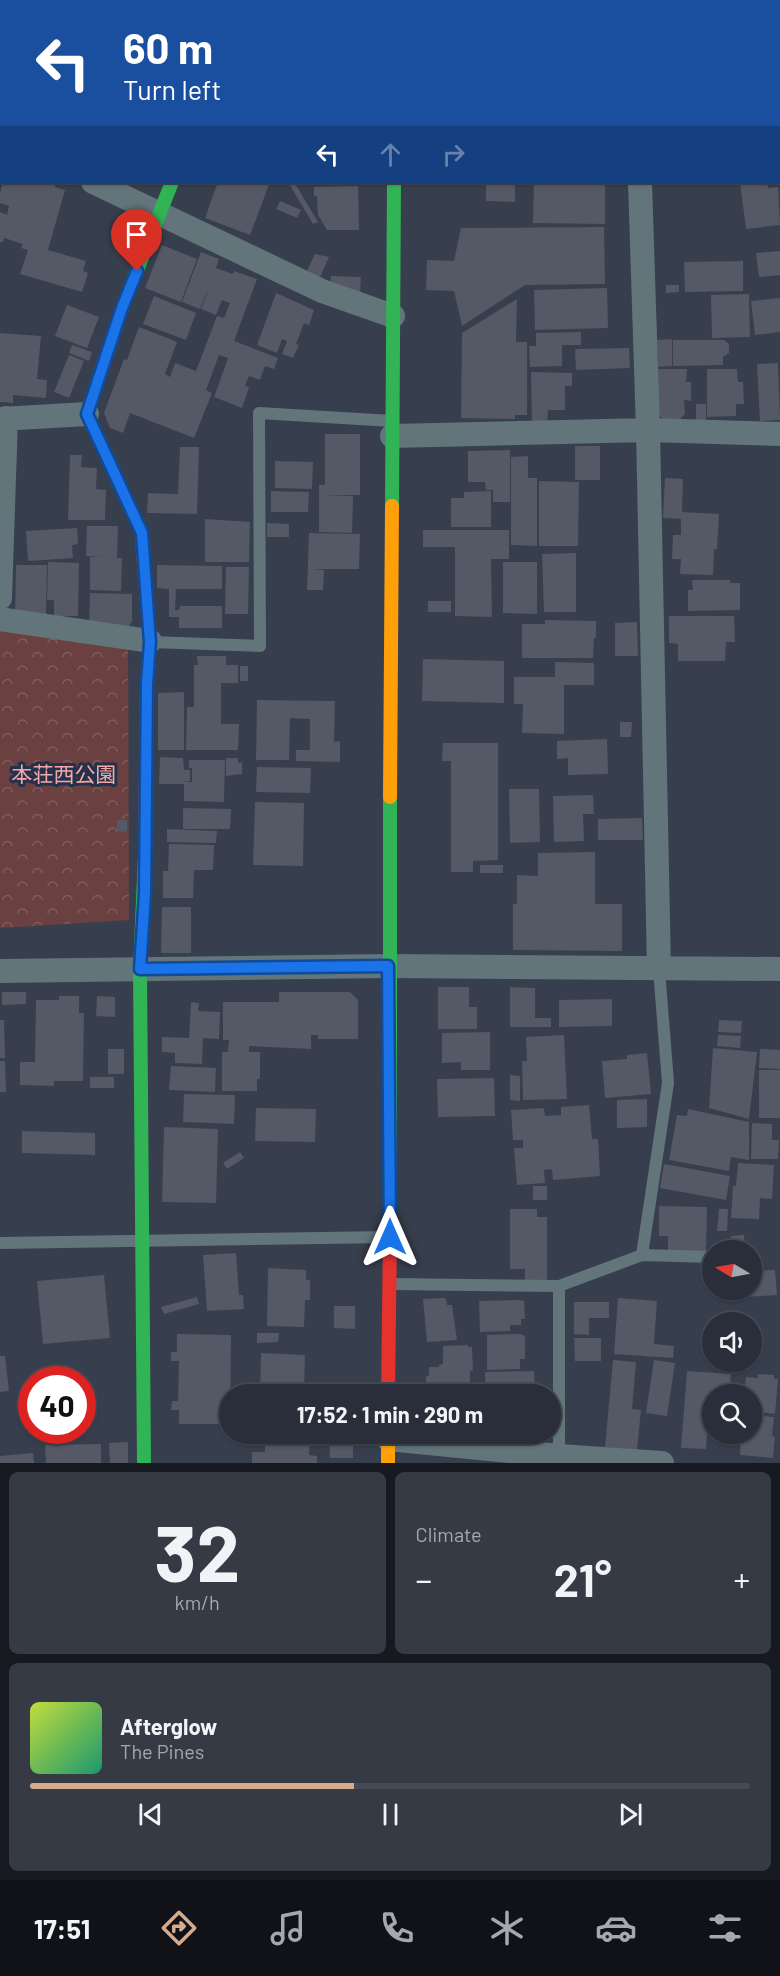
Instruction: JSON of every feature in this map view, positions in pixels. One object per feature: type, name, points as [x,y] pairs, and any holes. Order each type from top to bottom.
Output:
[{"type":"street","points":[[95,183],[322,291],[393,316]]},
{"type":"street","points":[[144,1463],[140,969],[145,893],[147,684],[150,642],[142,533],[87,414],[122,308],[172,183]]},
{"type":"street","points":[[388,1384],[390,1237],[388,966],[394,183]]},
{"type":"street","points":[[640,183],[648,430],[659,969]]},
{"type":"street","points":[[0,598],[3,419],[87,414]]},
{"type":"street","points":[[392,429],[648,430],[780,434]]},
{"type":"street","points":[[0,619],[150,642]]},
{"type":"street","points":[[0,971],[388,966],[780,969]]},
{"type":"street","points":[[387,1463],[388,1444]]},
{"type":"street","points":[[445,1444],[559,1460],[662,1463]]},
{"type":"lane","points":[[150,642],[260,646],[259,413],[392,429]]},
{"type":"lane","points":[[642,1255],[668,1083],[659,969]]},
{"type":"lane","points":[[0,1243],[390,1237]]},
{"type":"lane","points":[[390,1284],[559,1286],[642,1255],[702,1257]]},
{"type":"lane","points":[[559,1286],[559,1460]]},
{"type":"green space","name":"本荘西公園","points":[[128,617],[129,920],[0,928],[0,630]]},
{"type":"building","points":[[3,183],[56,183],[55,187],[65,190],[48,250],[86,261],[83,271],[88,273],[82,292],[20,274],[28,250],[21,248],[23,244],[4,238],[3,242],[0,242],[0,212],[7,215],[9,206],[0,203]]},
{"type":"building","points":[[218,183],[270,183],[250,235],[205,218]]},
{"type":"building","points":[[289,183],[295,183],[318,222],[313,224]]},
{"type":"building","points":[[534,183],[605,183],[605,224],[533,223]]},
{"type":"building","points":[[740,183],[767,183],[768,188],[778,187],[780,225],[746,229]]},
{"type":"building","points":[[486,185],[515,185],[515,202],[486,201]]},
{"type":"building","points":[[358,186],[359,230],[327,230],[318,215],[314,187]]},
{"type":"building","points":[[280,201],[301,210],[297,218],[276,209]]},
{"type":"building","points":[[604,227],[605,284],[525,285],[462,326],[454,291],[426,290],[427,260],[454,261],[461,228]]},
{"type":"building","points":[[162,245],[197,259],[181,302],[145,288]]},
{"type":"building","points":[[780,251],[780,275],[759,277],[756,253]]},
{"type":"building","points":[[201,252],[219,259],[216,268],[257,279],[234,341],[278,358],[274,369],[265,366],[260,380],[249,376],[245,386],[249,387],[242,408],[214,397],[228,358],[219,355],[206,390],[212,393],[194,438],[130,413],[123,433],[110,428],[104,413],[124,359],[127,360],[139,327],[177,342],[165,374],[170,377],[175,363],[196,371],[217,316],[224,318],[230,303],[222,300],[216,315],[201,309],[211,283],[200,309],[182,302]]},
{"type":"building","points":[[315,254],[329,257],[318,282],[305,275]]},
{"type":"building","points":[[743,261],[743,291],[685,292],[684,262]]},
{"type":"building","points":[[331,276],[361,277],[360,295],[330,288]]},
{"type":"building","points":[[666,285],[679,285],[679,292],[666,293]]},
{"type":"building","points":[[607,288],[608,328],[535,330],[534,290]]},
{"type":"building","points":[[276,293],[314,310],[309,325],[304,323],[296,344],[299,345],[293,358],[282,354],[287,341],[282,339],[277,353],[257,345]]},
{"type":"building","points":[[749,294],[750,337],[712,338],[711,295]]},
{"type":"building","points":[[154,296],[196,313],[186,340],[143,324]]},
{"type":"building","points":[[780,298],[780,332],[755,335],[751,301]]},
{"type":"building","points":[[517,299],[516,342],[527,342],[527,415],[515,415],[515,419],[461,418],[462,333]]},
{"type":"building","points":[[67,305],[99,317],[87,348],[55,336]]},
{"type":"building","points":[[581,332],[581,345],[562,345],[562,366],[530,367],[529,346],[536,346],[536,333]]},
{"type":"building","points":[[0,333],[41,336],[37,379],[47,380],[46,398],[13,395],[13,403],[0,402]]},
{"type":"building","points":[[672,339],[672,366],[658,367],[657,340]]},
{"type":"building","points":[[673,340],[724,340],[729,344],[729,353],[723,357],[723,365],[673,366]]},
{"type":"building","points":[[72,345],[92,352],[89,361],[69,353]]},
{"type":"building","points":[[629,348],[630,368],[576,370],[575,349]]},
{"type":"building","points":[[69,355],[84,361],[69,398],[54,392]]},
{"type":"building","points":[[778,363],[780,420],[760,421],[757,364]]},
{"type":"building","points":[[658,369],[687,369],[686,382],[691,382],[691,401],[684,400],[685,414],[679,420],[664,420],[658,414]]},
{"type":"building","points":[[707,369],[737,369],[738,382],[743,382],[744,404],[736,404],[736,416],[707,417]]},
{"type":"building","points":[[531,372],[572,373],[572,386],[565,386],[565,410],[548,410],[547,426],[532,426]]},
{"type":"building","points":[[696,404],[706,404],[706,423],[696,423]]},
{"type":"building","points":[[325,434],[360,434],[360,495],[325,495],[353,496],[352,533],[319,532],[319,485],[325,485]]},
{"type":"building","points":[[575,446],[600,446],[600,480],[575,480]]},
{"type":"building","points":[[180,447],[199,447],[197,514],[147,513],[148,493],[178,494]]},
{"type":"building","points":[[510,450],[510,502],[493,502],[493,490],[486,490],[485,482],[468,482],[468,451]]},
{"type":"building","points":[[70,455],[82,455],[81,467],[97,468],[96,489],[106,490],[105,520],[68,520]]},
{"type":"building","points":[[528,456],[528,478],[537,478],[537,546],[511,545],[511,457]]},
{"type":"building","points":[[275,461],[313,462],[312,489],[275,488]]},
{"type":"building","points":[[665,478],[683,479],[682,512],[719,514],[713,575],[680,574],[681,559],[672,559],[673,535],[681,535],[681,519],[663,518]]},
{"type":"building","points":[[539,481],[579,482],[578,546],[539,546]]},
{"type":"building","points":[[271,491],[309,492],[308,512],[271,512]]},
{"type":"building","points":[[491,491],[491,527],[451,527],[451,498],[464,498],[464,492]]},
{"type":"building","points":[[205,519],[250,522],[249,562],[205,562]]},
{"type":"building","points":[[267,523],[289,524],[289,537],[267,537]]},
{"type":"building","points":[[87,526],[118,526],[117,558],[122,558],[121,591],[90,590],[90,557],[103,557],[86,556]]},
{"type":"building","points":[[77,528],[78,544],[72,545],[73,558],[28,561],[26,531]]},
{"type":"building","points":[[423,530],[509,530],[509,559],[491,559],[492,617],[455,616],[455,547],[423,547]]},
{"type":"building","points":[[309,533],[360,534],[359,569],[313,569],[324,570],[323,590],[307,590]]},
{"type":"building","points":[[576,553],[576,612],[544,612],[542,554]]},
{"type":"building","points":[[48,562],[79,563],[78,616],[54,616],[54,600],[47,600]]},
{"type":"building","points":[[503,562],[537,562],[537,614],[503,613]]},
{"type":"building","points":[[16,565],[47,565],[46,616],[15,615]]},
{"type":"building","points":[[157,565],[222,566],[222,589],[176,589],[175,610],[179,610],[180,606],[222,606],[222,628],[179,628],[179,617],[169,617],[169,589],[157,588]]},
{"type":"building","points":[[226,567],[249,567],[248,614],[225,614]]},
{"type":"building","points":[[692,580],[730,580],[730,583],[740,583],[740,610],[688,611],[688,590],[693,590]]},
{"type":"building","points":[[90,593],[132,594],[132,621],[126,631],[89,628]]},
{"type":"building","points":[[428,601],[451,601],[451,612],[428,612]]},
{"type":"building","points":[[669,616],[734,616],[735,642],[726,642],[725,661],[678,661],[678,644],[669,643]]},
{"type":"building","points":[[545,620],[596,621],[593,658],[522,658],[522,624],[545,624]]},
{"type":"building","points":[[637,622],[638,656],[615,656],[615,623]]},
{"type":"building","points":[[197,656],[226,656],[226,665],[238,665],[238,683],[221,683],[221,724],[239,724],[238,750],[186,750],[187,707],[194,707],[194,665],[198,665]]},
{"type":"building","points":[[423,659],[504,661],[504,703],[422,701]]},
{"type":"building","points":[[555,662],[594,663],[594,685],[564,685],[564,734],[522,733],[523,704],[514,704],[514,677],[555,677]]},
{"type":"building","points":[[240,666],[248,666],[248,681],[240,681]]},
{"type":"building","points":[[184,692],[184,750],[158,750],[158,693]]},
{"type":"building","points":[[257,700],[335,701],[334,742],[340,741],[340,762],[296,761],[296,750],[310,750],[310,719],[290,718],[289,760],[256,760]]},
{"type":"building","points":[[620,722],[632,722],[631,737],[620,737]]},
{"type":"building","points":[[607,739],[608,774],[568,775],[568,758],[557,759],[557,741]]},
{"type":"building","points":[[443,743],[498,743],[498,860],[473,861],[473,872],[451,872],[451,761],[442,761]]},
{"type":"building","points":[[160,757],[183,758],[184,770],[190,770],[190,781],[183,782],[192,782],[192,768],[189,768],[189,760],[225,760],[224,802],[184,801],[184,784],[159,784]]},
{"type":"building","points":[[226,758],[238,758],[238,763],[242,762],[242,774],[226,776]]},
{"type":"building","points":[[257,767],[311,768],[310,793],[256,792]]},
{"type":"building","points":[[509,789],[539,789],[540,842],[510,843]]},
{"type":"building","points":[[593,795],[594,814],[583,814],[584,841],[554,842],[553,796]]},
{"type":"building","points":[[255,802],[304,803],[303,866],[253,865]]},
{"type":"building","points":[[183,808],[231,809],[230,829],[183,829]]},
{"type":"building","points":[[642,818],[643,840],[598,840],[598,819]]},
{"type":"building","points":[[117,820],[127,820],[127,832],[117,831]]},
{"type":"building","points":[[167,829],[217,831],[216,843],[167,842]]},
{"type":"building","points":[[169,844],[214,845],[213,870],[194,870],[193,898],[163,898],[163,871],[168,871]]},
{"type":"building","points":[[595,852],[595,904],[622,904],[622,951],[513,950],[513,904],[517,904],[517,875],[538,876],[538,853]]},
{"type":"building","points":[[480,865],[503,865],[503,873],[480,873]]},
{"type":"building","points":[[162,907],[191,907],[191,953],[161,953]]},
{"type":"building","points":[[438,987],[469,987],[469,1007],[477,1007],[477,1029],[438,1029]]},
{"type":"building","points":[[510,987],[535,988],[535,1018],[551,1018],[551,1027],[510,1027]]},
{"type":"building","points":[[2,992],[26,992],[26,1004],[2,1005]]},
{"type":"building","points":[[279,992],[350,992],[358,1000],[358,1039],[318,1039],[318,1035],[311,1035],[311,1049],[249,1046],[249,1052],[260,1052],[260,1079],[257,1079],[257,1091],[222,1091],[222,1052],[228,1052],[229,1040],[223,1040],[223,1002],[279,1002]]},
{"type":"building","points":[[59,996],[79,996],[79,1013],[84,1013],[83,1081],[54,1081],[54,1086],[20,1085],[20,1062],[35,1062],[36,1000],[59,1000]]},
{"type":"building","points":[[97,996],[115,997],[115,1017],[96,1016]]},
{"type":"building","points":[[612,999],[612,1026],[559,1027],[559,1000]]},
{"type":"building","points":[[191,1002],[199,1003],[198,1011],[220,1012],[219,1039],[203,1038],[202,1064],[175,1063],[175,1053],[162,1052],[162,1037],[189,1038]]},
{"type":"building","points":[[0,1020],[4,1020],[5,1058],[0,1058]]},
{"type":"building","points":[[719,1020],[742,1021],[741,1033],[718,1032]]},
{"type":"building","points":[[490,1032],[490,1070],[461,1070],[461,1062],[442,1063],[442,1033]]},
{"type":"building","points":[[564,1035],[567,1099],[523,1100],[522,1061],[527,1061],[526,1037]]},
{"type":"building","points":[[718,1035],[741,1036],[740,1048],[717,1046]]},
{"type":"building","points":[[713,1048],[757,1052],[749,1119],[709,1108]]},
{"type":"building","points":[[108,1049],[124,1049],[124,1074],[108,1074]]},
{"type":"building","points":[[760,1049],[780,1050],[780,1069],[759,1068]]},
{"type":"building","points":[[647,1053],[651,1094],[605,1098],[602,1061],[627,1059],[627,1055]]},
{"type":"building","points":[[0,1061],[5,1061],[6,1092],[0,1092]]},
{"type":"building","points":[[171,1066],[216,1068],[215,1092],[169,1090]]},
{"type":"building","points":[[759,1070],[780,1070],[780,1118],[759,1118]]},
{"type":"building","points":[[510,1075],[520,1076],[520,1101],[510,1100]]},
{"type":"building","points":[[90,1077],[114,1077],[114,1088],[90,1088]]},
{"type":"building","points":[[494,1078],[495,1116],[438,1117],[437,1079]]},
{"type":"building","points":[[184,1094],[235,1095],[234,1124],[183,1122]]},
{"type":"building","points":[[647,1099],[647,1127],[617,1128],[617,1100]]},
{"type":"building","points":[[589,1105],[592,1139],[598,1139],[600,1176],[553,1180],[552,1169],[544,1170],[545,1183],[517,1185],[514,1148],[523,1148],[523,1140],[513,1140],[511,1110],[544,1108],[545,1116],[561,1115],[561,1107]]},
{"type":"building","points":[[256,1108],[316,1109],[315,1142],[255,1141]]},
{"type":"building","points":[[688,1109],[749,1122],[749,1160],[731,1157],[729,1171],[669,1160],[677,1115],[687,1116]]},
{"type":"building","points":[[752,1123],[772,1124],[772,1140],[779,1140],[778,1159],[751,1159]]},
{"type":"building","points":[[164,1127],[218,1129],[216,1203],[162,1202]]},
{"type":"building","points":[[22,1131],[95,1133],[95,1155],[22,1153]]},
{"type":"building","points":[[240,1152],[244,1158],[227,1169],[223,1163]]},
{"type":"building","points":[[738,1163],[774,1165],[772,1199],[760,1198],[759,1219],[731,1218],[733,1186],[736,1186]]},
{"type":"building","points":[[664,1164],[730,1176],[726,1200],[660,1188]]},
{"type":"building","points":[[533,1186],[547,1186],[547,1200],[533,1200]]},
{"type":"building","points":[[659,1206],[707,1207],[706,1240],[702,1240],[702,1251],[668,1251],[668,1236],[659,1236]]},
{"type":"building","points":[[510,1209],[537,1209],[537,1217],[547,1217],[547,1281],[525,1280],[525,1269],[510,1269]]},
{"type":"building","points":[[719,1209],[728,1209],[727,1231],[717,1231]]},
{"type":"building","points":[[744,1235],[744,1240],[731,1240],[731,1236]]},
{"type":"building","points":[[236,1253],[239,1295],[243,1295],[244,1309],[207,1311],[203,1255]]},
{"type":"building","points":[[268,1268],[306,1270],[306,1280],[310,1280],[310,1300],[305,1300],[304,1327],[267,1326]]},
{"type":"building","points":[[775,1270],[777,1295],[762,1296],[762,1271]]},
{"type":"building","points":[[104,1275],[110,1338],[43,1344],[37,1281]]},
{"type":"building","points":[[197,1297],[199,1304],[164,1314],[161,1307]]},
{"type":"building","points":[[618,1298],[657,1301],[654,1344],[674,1346],[673,1358],[614,1354]]},
{"type":"building","points":[[423,1299],[446,1299],[447,1305],[452,1305],[457,1340],[427,1342]]},
{"type":"building","points":[[479,1301],[524,1301],[525,1319],[521,1319],[521,1325],[510,1325],[510,1331],[480,1332]]},
{"type":"building","points":[[574,1302],[609,1302],[609,1318],[589,1318],[589,1335],[574,1334]]},
{"type":"building","points":[[334,1306],[355,1306],[355,1329],[334,1328]]},
{"type":"building","points":[[257,1333],[279,1333],[278,1342],[257,1343]]},
{"type":"building","points":[[177,1334],[231,1335],[230,1384],[219,1384],[219,1424],[179,1424],[179,1410],[171,1410],[172,1401],[178,1401],[179,1361],[171,1361],[171,1352],[177,1352]]},
{"type":"building","points":[[520,1334],[525,1336],[525,1359],[520,1359],[520,1369],[487,1370],[487,1335]]},
{"type":"building","points":[[574,1338],[601,1338],[601,1361],[575,1361]]},
{"type":"building","points":[[468,1345],[472,1347],[473,1371],[470,1371],[470,1383],[426,1384],[429,1367],[439,1367],[443,1364],[443,1346]]},
{"type":"building","points":[[261,1353],[305,1355],[304,1384],[260,1384]]},
{"type":"building","points":[[0,1356],[5,1356],[9,1391],[0,1392]]},
{"type":"building","points":[[613,1360],[636,1362],[632,1409],[641,1410],[637,1450],[605,1447]]},
{"type":"building","points":[[654,1360],[675,1363],[667,1416],[646,1413]]},
{"type":"building","points":[[534,1371],[535,1384],[486,1384],[485,1372]]},
{"type":"building","points":[[687,1371],[731,1374],[730,1384],[702,1384],[702,1444],[706,1444],[706,1449],[681,1448]]},
{"type":"building","points":[[758,1374],[774,1375],[774,1379],[778,1379],[775,1414],[762,1412],[762,1384],[745,1384],[746,1377],[758,1378]]},
{"type":"building","points":[[762,1416],[774,1417],[773,1458],[740,1455],[741,1444],[762,1444]]},
{"type":"building","points":[[128,1442],[128,1463],[110,1463],[109,1443]]},
{"type":"building","points":[[101,1444],[101,1463],[46,1463],[45,1445]]},
{"type":"building","points":[[265,1444],[310,1444],[309,1455],[317,1456],[317,1463],[252,1463],[252,1452],[265,1452]]},
{"type":"building","points":[[329,1444],[353,1444],[353,1458],[330,1458]]},
{"type":"building","points":[[33,1453],[34,1463],[0,1463],[0,1456]]},
{"type":"traffic: fast","points":[[143,553],[142,533],[87,414],[122,308],[172,183]]},
{"type":"traffic: fast","points":[[392,506],[394,183]]},
{"type":"traffic: fast","points":[[390,797],[390,1233]]},
{"type":"traffic: fast","points":[[144,1463],[140,969],[145,856]]},
{"type":"traffic: slow","points":[[390,797],[392,506]]},
{"type":"traffic: slow","points":[[388,1444],[388,1463]]},
{"type":"traffic: jam","points":[[143,553],[150,641],[147,684],[145,856]]},
{"type":"traffic: jam","points":[[388,1384],[390,1233]]},
{"type":"route","points":[[137,271],[122,308],[87,414],[142,533],[150,642],[147,684],[145,893],[140,969],[388,966],[390,1237]]}]
